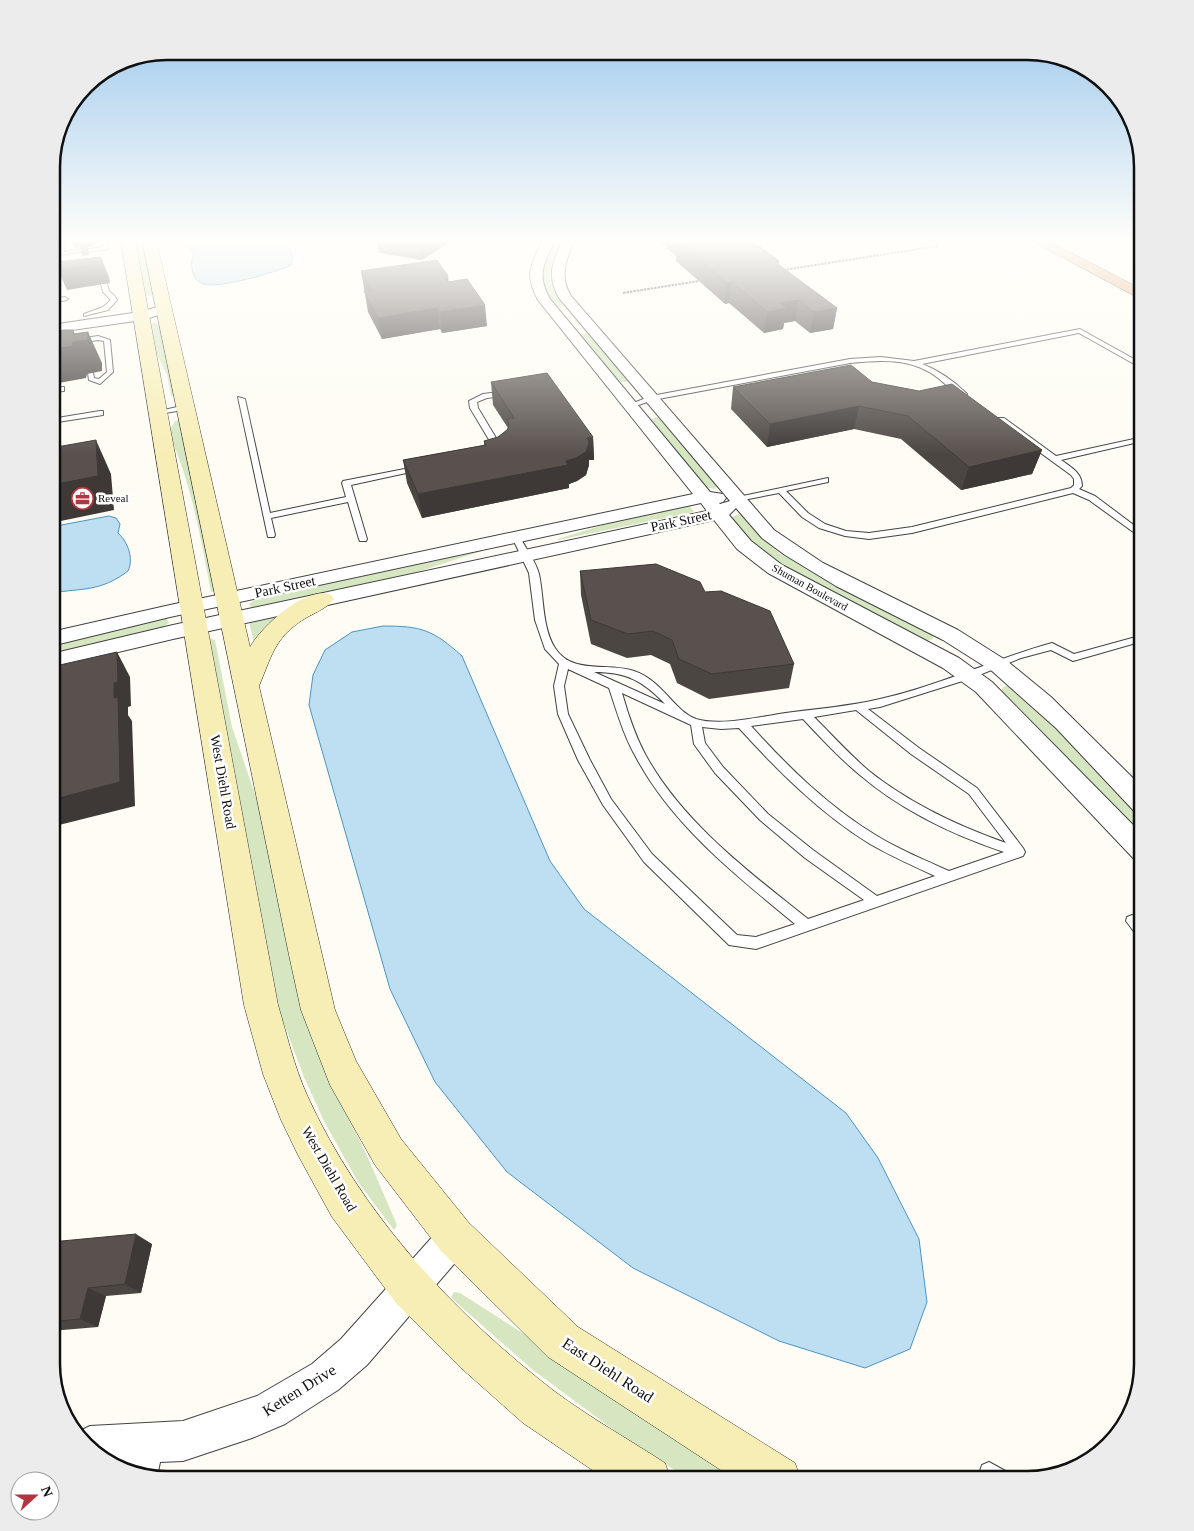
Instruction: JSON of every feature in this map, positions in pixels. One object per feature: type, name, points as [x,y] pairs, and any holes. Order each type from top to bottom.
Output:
[{"type":"street","name":"West Diehl Road","points":[[141,311],[261,1005],[281,1074],[311,1142],[346,1203],[411,1288]]},
{"type":"street","points":[[60,327],[86,317],[142,316],[156,311]]},
{"type":"street","points":[[165,311],[318,1010],[343,1073],[388,1152],[455,1237]]},
{"type":"street","name":"Shuman Boulevard","points":[[553,311],[744,545],[775,569],[951,663],[1003,705],[1134,843]]},
{"type":"street","name":"Shuman Boulevard","points":[[577,311],[768,534],[785,548],[808,562],[945,632],[996,664],[1044,704],[1134,795]]},
{"type":"street","name":"Park Street","points":[[60,638],[195,617],[516,537],[704,497],[738,499]]},
{"type":"street","name":"Park Street","points":[[230,609],[322,599],[718,514],[738,499]]},
{"type":"street","points":[[247,685],[257,655],[272,632],[290,616],[322,599]]},
{"type":"street","name":"Park Street","points":[[60,659],[195,617]]},
{"type":"street","name":"Ketten Drive","points":[[102,1449],[141,1458],[183,1441],[252,1419],[271,1410],[325,1377],[354,1352],[455,1237]]},
{"type":"street","name":"East Diehl Road","points":[[455,1237],[563,1342],[764,1471]]},
{"type":"street","points":[[411,1288],[475,1352],[539,1407],[635,1471]]},
{"type":"lane","points":[[86,317],[98,311]]},
{"type":"lane","points":[[914,363],[1080,331],[1134,362]]},
{"type":"lane","points":[[60,344],[98,338],[107,340],[110,372],[100,382],[91,379],[93,373]]},
{"type":"lane","points":[[101,354],[109,346]]},
{"type":"lane","points":[[630,406],[651,398],[861,360],[896,360],[914,363],[931,370],[974,402]]},
{"type":"lane","points":[[488,455],[496,450],[495,443],[474,408],[473,401],[486,396],[520,391]]},
{"type":"lane","points":[[241,398],[271,535]]},
{"type":"lane","points":[[158,412],[186,407]]},
{"type":"lane","points":[[60,420],[100,412]]},
{"type":"lane","points":[[781,490],[805,515],[822,526],[844,533],[868,536],[912,530],[1074,490],[1078,486],[1078,479],[1074,473],[997,418]]},
{"type":"lane","points":[[1055,460],[1134,441]]},
{"type":"lane","points":[[362,539],[346,483],[430,467]]},
{"type":"lane","points":[[738,499],[825,480]]},
{"type":"lane","points":[[1074,490],[1092,498],[1134,529]]},
{"type":"lane","points":[[267,516],[350,499]]},
{"type":"lane","points":[[516,537],[534,573],[540,620],[550,649],[564,663],[696,723],[742,724],[880,703],[968,676],[996,664],[1052,646],[1073,658],[1134,641]]},
{"type":"lane","points":[[564,663],[559,686],[563,714],[584,760],[607,802],[648,858],[734,941],[756,943],[1019,852]]},
{"type":"lane","points":[[578,669],[605,668],[625,670],[640,675],[658,689],[680,716]]},
{"type":"lane","points":[[614,686],[628,730],[647,767],[682,814],[749,878],[806,925]]},
{"type":"lane","points":[[858,706],[915,751],[973,791],[1019,852]]},
{"type":"lane","points":[[805,714],[844,755],[874,780],[928,814],[988,842],[1019,852]]},
{"type":"lane","points":[[696,723],[700,744],[719,770],[764,817],[810,854],[875,901]]},
{"type":"lane","points":[[742,724],[775,761],[816,799],[864,834],[948,876]]},
{"type":"green space","points":[[155,322],[161,327],[175,395],[171,396],[167,375],[156,352],[150,325]]},
{"type":"green space","points":[[585,333],[589,335],[629,382],[619,382],[580,335]]},
{"type":"green space","points":[[656,417],[662,419],[717,485],[715,489],[705,487],[650,420]]},
{"type":"green space","points":[[180,420],[215,591],[211,592],[193,504],[172,437],[171,429],[175,421]]},
{"type":"green space","points":[[689,505],[694,512],[558,540],[619,520]]},
{"type":"green space","points":[[738,514],[743,516],[779,553],[930,632],[933,635],[933,639],[925,641],[776,562],[749,539],[731,518]]},
{"type":"green space","points":[[485,550],[414,573],[258,607],[251,607],[249,604],[256,599]]},
{"type":"green space","points":[[280,615],[254,642],[249,622]]},
{"type":"green space","points":[[162,619],[167,619],[169,623],[163,627],[60,652],[60,643]]},
{"type":"green space","points":[[210,638],[215,640],[232,727],[261,812],[328,1076],[369,1160],[397,1225],[394,1230],[358,1182],[324,1121],[304,1077],[280,1013]]},
{"type":"green space","points":[[1006,686],[1011,687],[1037,709],[1134,808],[1134,829],[1014,703],[1002,693],[1002,688]]},
{"type":"green space","points":[[454,1292],[460,1293],[738,1471],[676,1471],[618,1433],[533,1370],[451,1297]]},
{"type":"water","points":[[109,516],[116,518],[120,524],[118,533],[129,551],[130,566],[128,571],[109,583],[100,586],[60,592],[60,525]]},
{"type":"water","points":[[383,626],[408,627],[426,631],[443,640],[462,656],[550,861],[584,909],[846,1113],[878,1158],[919,1239],[927,1302],[910,1349],[865,1368],[779,1341],[633,1268],[507,1172],[435,1082],[390,989],[309,705],[313,675],[325,650],[352,632]]},
{"type":"building","points":[[375,311],[417,311],[378,318]]},
{"type":"building","points":[[73,330],[73,334],[88,332],[88,340],[73,342],[72,346],[60,348],[60,331]]},
{"type":"building","points":[[851,365],[872,382],[919,391],[952,384],[1042,450],[969,467],[908,416],[859,406],[770,424],[733,387]]},
{"type":"building","points":[[547,373],[593,437],[587,438],[589,442],[586,452],[566,461],[568,465],[418,494],[403,460],[486,445],[484,441],[498,437],[509,426],[507,419],[514,418],[491,382]]},
{"type":"building","points":[[96,440],[98,476],[60,483],[60,446]]},
{"type":"building","points":[[656,564],[700,582],[705,592],[721,591],[770,611],[794,664],[712,674],[679,659],[672,640],[653,631],[628,634],[591,620],[580,571]]},
{"type":"building","points":[[117,652],[118,682],[114,683],[114,698],[118,697],[120,782],[60,798],[60,665]]},
{"type":"building","points":[[136,1234],[125,1284],[88,1288],[80,1319],[60,1321],[60,1241]]},
{"type":"place","name":"Reveal","points":[[82,498]]}]
